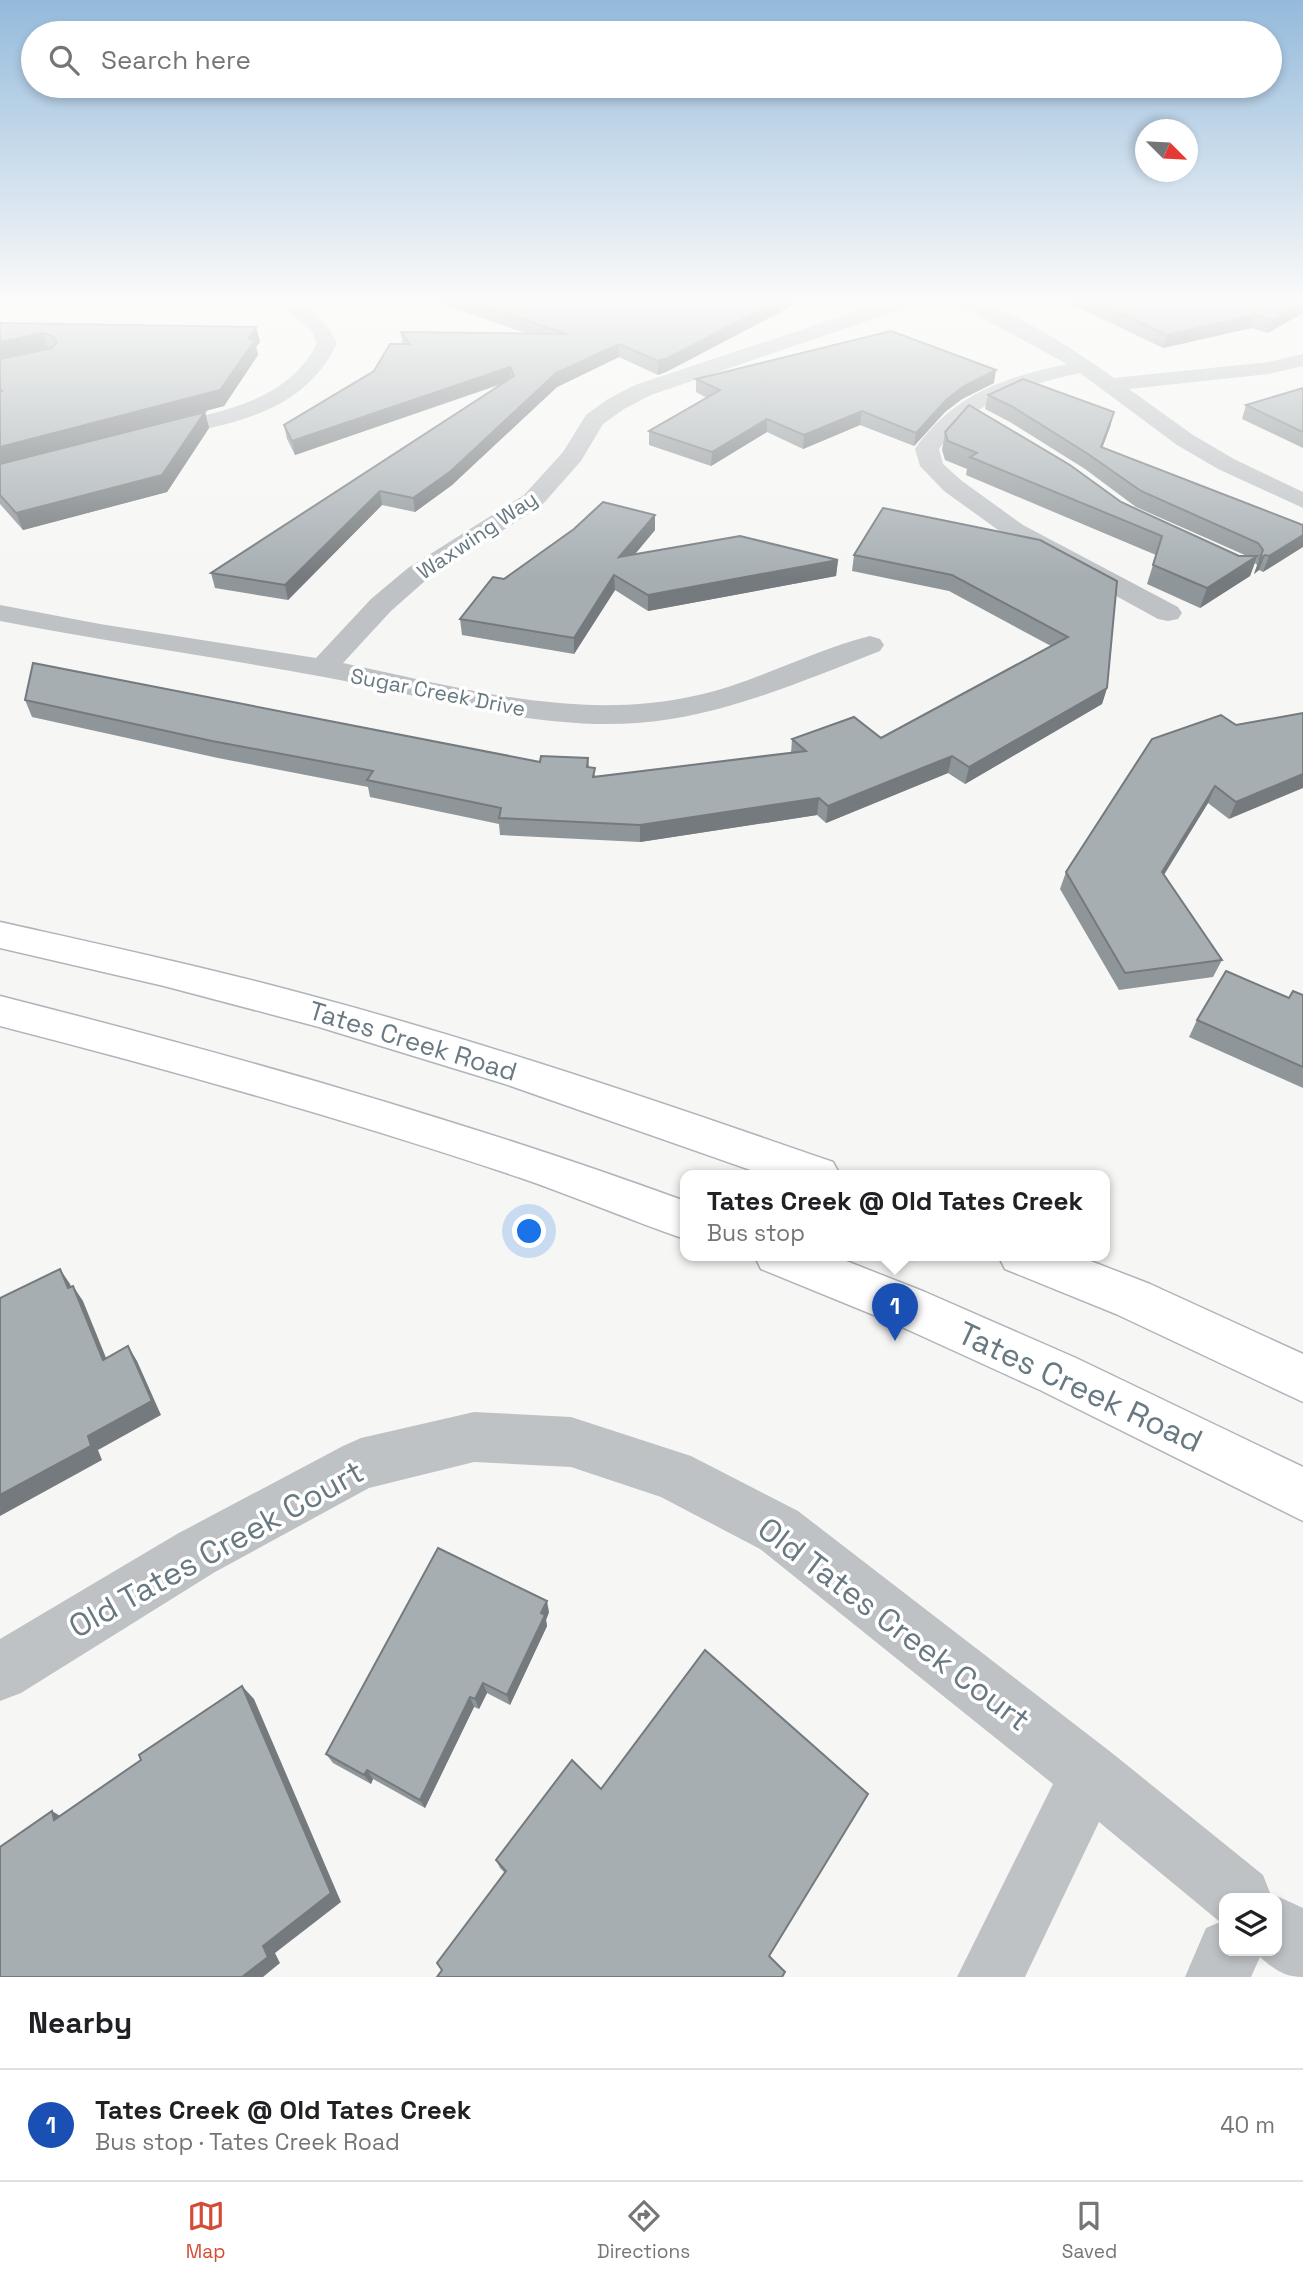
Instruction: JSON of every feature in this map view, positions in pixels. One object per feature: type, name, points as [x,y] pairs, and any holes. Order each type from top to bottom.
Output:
[{"type":"main road","name":"Tates Creek Road","points":[[0,935],[164,972],[320,1013],[515,1071],[803,1170]]},
{"type":"main road","points":[[0,1011],[320,1097],[508,1156],[680,1218]]},
{"type":"main road","name":"Tates Creek Road","points":[[792,1261],[908,1307],[1058,1374],[1303,1494]]},
{"type":"main road","points":[[1036,1261],[1133,1299],[1303,1379]]},
{"type":"street","points":[[137,438],[251,408],[282,394]]},
{"type":"street","name":"Waxwing Way","points":[[322,668],[381,605],[417,574],[533,500],[573,456],[594,420],[635,394]]},
{"type":"street","points":[[993,394],[974,402],[936,432],[927,449],[932,466],[953,486],[1014,530],[1168,613]]},
{"type":"street","points":[[1123,394],[1185,440],[1226,464],[1303,501]]},
{"type":"street","points":[[964,410],[988,422]]},
{"type":"street","name":"Sugar Creek Drive","points":[[0,613],[110,634],[322,668],[463,699],[540,712],[588,715],[639,714],[681,708],[721,698],[870,645]]},
{"type":"street","name":"Old Tates Creek Court","points":[[0,1672],[197,1553],[360,1464],[474,1437],[571,1442],[672,1474],[779,1530],[1090,1775],[1234,1893]]},
{"type":"street","points":[[990,1977],[1090,1775]]},
{"type":"street","points":[[1282,1932],[1303,1950]]},
{"type":"street","points":[[1218,1977],[1226,1956]]},
{"type":"building","points":[[0,394],[204,394],[0,447]]},
{"type":"building","points":[[335,394],[430,394],[292,441],[284,425]]},
{"type":"building","points":[[486,394],[533,394],[451,471],[413,498],[380,491],[285,585],[211,573]]},
{"type":"building","points":[[713,394],[953,394],[916,433],[862,411],[804,435],[767,419],[712,452],[649,431]]},
{"type":"building","points":[[1065,394],[1114,412],[1101,447],[1303,525],[1303,535],[1269,556],[1260,558],[1263,550],[1258,543],[1141,491],[1088,454],[1013,407],[988,395]]},
{"type":"building","points":[[1282,394],[1303,394],[1303,432],[1246,405]]},
{"type":"building","points":[[969,405],[1070,465],[1121,502],[1239,556],[1257,556],[1207,588],[1153,565],[1162,536],[970,457],[977,453],[948,441],[945,432]]},
{"type":"building","points":[[205,412],[162,475],[16,513],[0,495],[0,464]]},
{"type":"building","points":[[603,502],[655,515],[619,557],[740,536],[838,560],[648,595],[614,575],[574,638],[460,619],[493,577],[504,579],[574,529]]},
{"type":"building","points":[[883,508],[1040,540],[1117,581],[1107,688],[969,767],[952,756],[828,806],[819,798],[640,825],[499,818],[501,808],[367,780],[373,771],[212,741],[25,700],[33,663],[540,762],[541,756],[588,758],[587,767],[595,768],[593,777],[806,751],[792,739],[854,717],[881,738],[1068,637],[952,575],[854,555]]},
{"type":"building","points":[[1303,713],[1303,774],[1236,802],[1215,786],[1162,872],[1222,960],[1125,973],[1066,872],[1152,739],[1221,715],[1236,725]]},
{"type":"building","points":[[1226,971],[1289,998],[1293,991],[1303,995],[1303,1067],[1197,1020]]},
{"type":"building","points":[[60,1269],[68,1288],[73,1286],[103,1360],[128,1346],[152,1401],[88,1436],[91,1446],[0,1495],[0,1298]]},
{"type":"building","points":[[438,1548],[547,1601],[541,1613],[545,1615],[507,1695],[483,1683],[475,1699],[470,1697],[420,1800],[367,1770],[364,1775],[326,1754]]},
{"type":"building","points":[[705,1650],[868,1794],[769,1956],[785,1972],[782,1977],[437,1977],[442,1970],[437,1963],[506,1871],[496,1860],[572,1760],[601,1789]]},
{"type":"building","points":[[242,1686],[331,1893],[263,1946],[268,1957],[242,1977],[0,1977],[0,1847],[52,1811],[54,1820],[141,1760],[139,1755]]},
{"type":"place","name":"Tates Creek @ Old Tates Creek","points":[[895,1341]]}]
